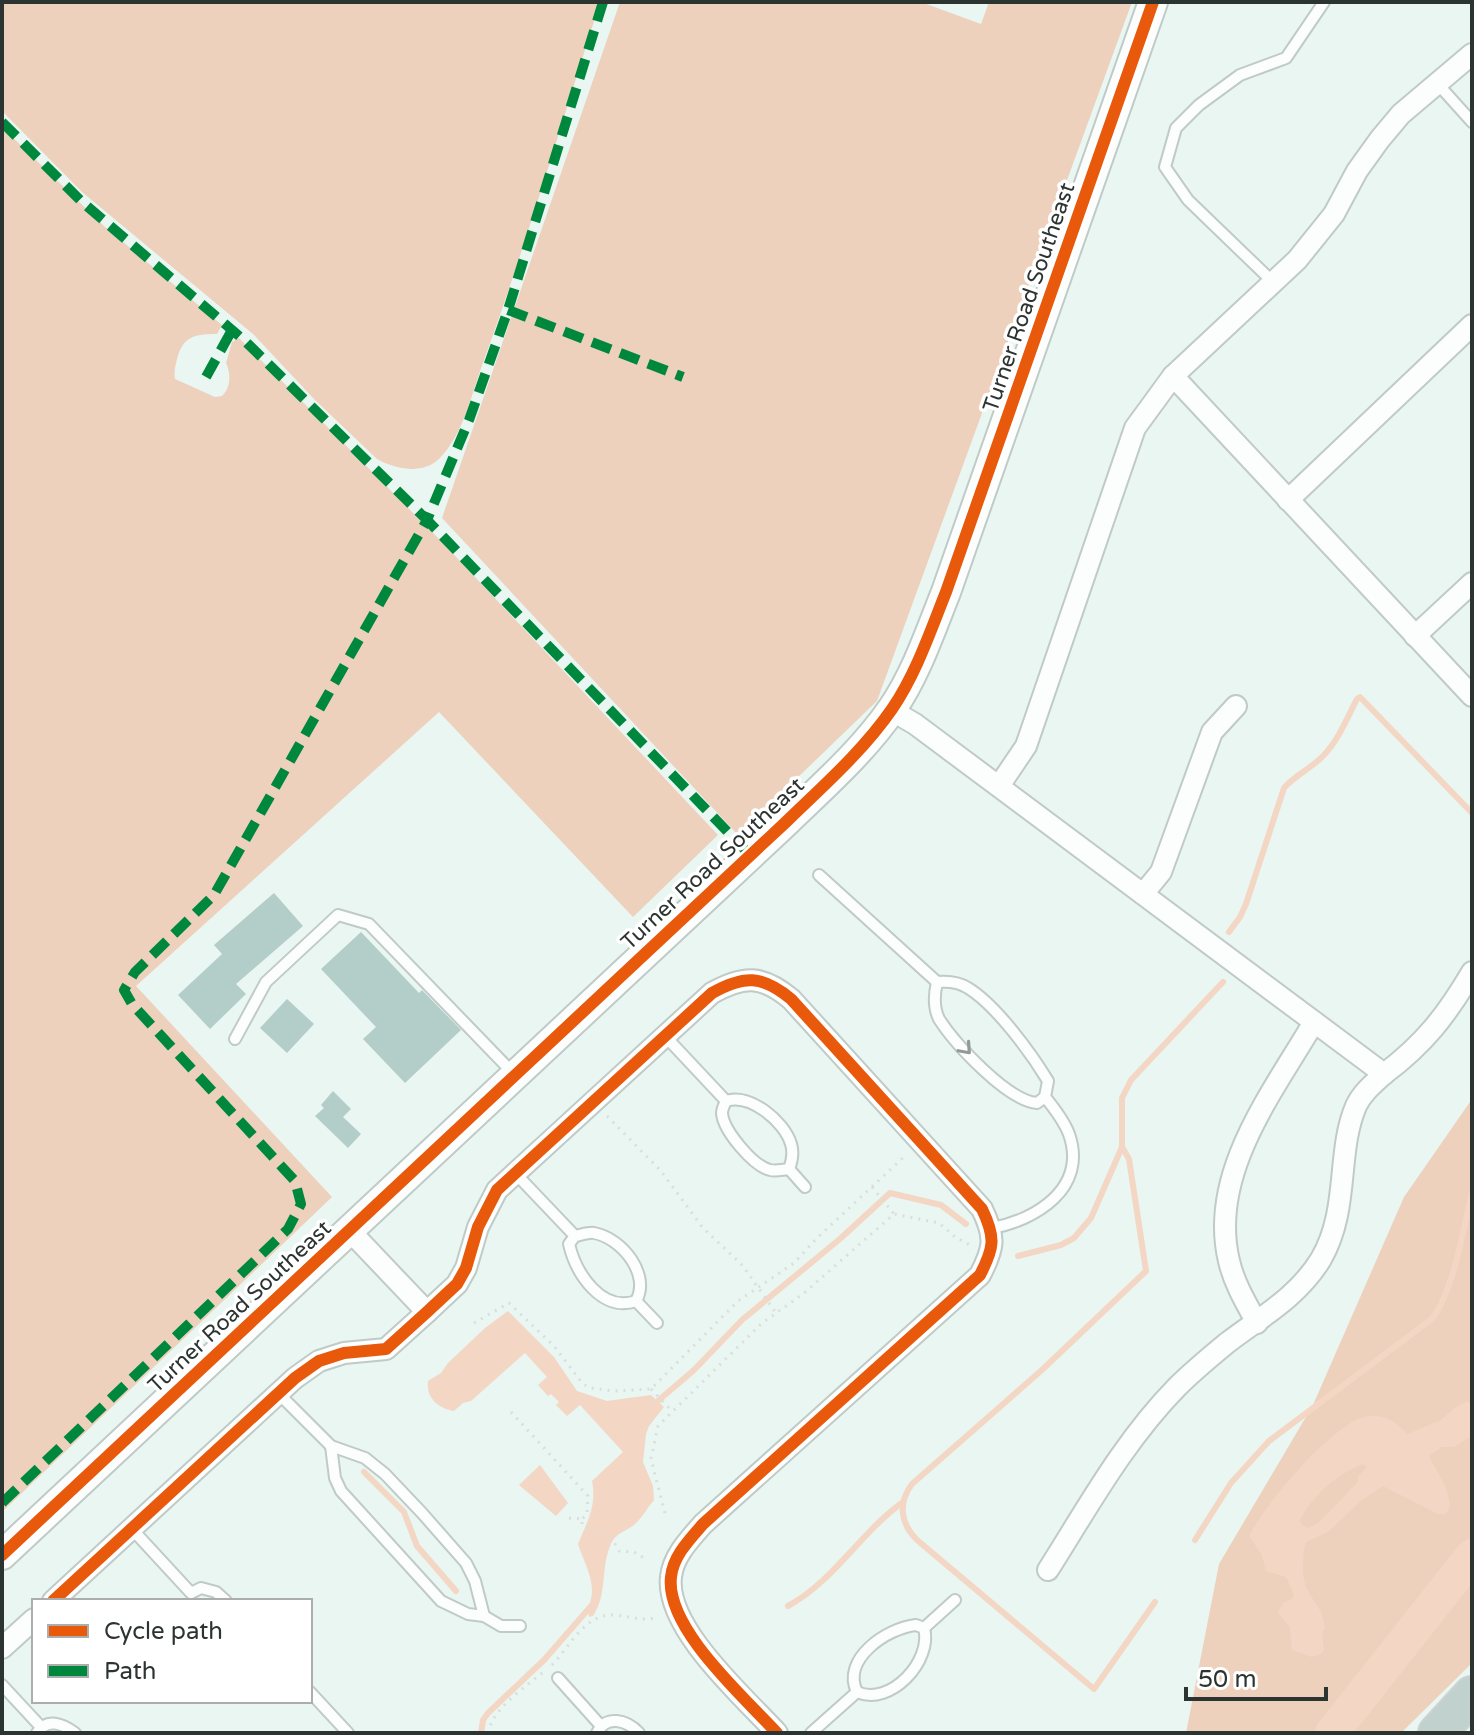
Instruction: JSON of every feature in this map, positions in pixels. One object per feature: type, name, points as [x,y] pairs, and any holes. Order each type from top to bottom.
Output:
[{"type":"highway","points":[[1437,1733],[1472,1695]]},
{"type":"main road","name":"Turner Road Southeast","points":[[2,1555],[824,785],[891,710],[908,682],[946,592],[1153,2]]},
{"type":"street","points":[[999,786],[1026,746],[1135,428],[1173,376],[1297,260],[1334,214],[1357,171],[1401,114],[1472,54]]},
{"type":"street","points":[[1288,500],[1472,325]]},
{"type":"street","points":[[1173,376],[1472,696]]},
{"type":"street","points":[[1415,636],[1472,583]]},
{"type":"street","points":[[1143,894],[1161,872],[1212,732],[1236,706]]},
{"type":"street","points":[[891,710],[999,786],[1384,1074]]},
{"type":"street","points":[[1048,1570],[1138,1431],[1196,1370],[1290,1296],[1321,1258],[1332,1234],[1340,1202],[1349,1131],[1356,1105],[1367,1089],[1414,1052],[1430,1035],[1472,972]]},
{"type":"street","points":[[55,1599],[277,1392],[319,1361],[344,1353],[386,1349],[462,1276],[485,1209],[497,1190],[712,993],[730,983],[753,979],[773,984],[791,999],[982,1209],[992,1228],[993,1244],[980,1275],[689,1540],[678,1556],[671,1576],[677,1612],[695,1643],[777,1733]]},
{"type":"street","points":[[1257,1323],[1240,1291],[1229,1260],[1225,1233],[1228,1196],[1245,1142],[1314,1022]]},
{"type":"street","points":[[349,1230],[427,1312]]},
{"type":"street","points":[[2,1648],[32,1621]]},
{"type":"lane","points":[[1274,283],[1188,200],[1165,167],[1176,128],[1199,105],[1240,75],[1286,58],[1324,2]]},
{"type":"lane","points":[[1436,82],[1472,122]]},
{"type":"lane","points":[[819,875],[937,982],[950,981],[967,987],[994,1012],[1039,1066],[1048,1081],[1045,1097],[1037,1103],[1026,1102],[998,1084],[938,1017],[933,997],[937,982]]},
{"type":"lane","points":[[235,1039],[266,982],[338,915],[369,924],[515,1075]]},
{"type":"lane","points":[[665,1036],[726,1101]]},
{"type":"lane","points":[[737,1097],[754,1102],[774,1119],[791,1142],[793,1158],[789,1169],[770,1170],[755,1163],[724,1122],[722,1111],[726,1101],[737,1097]]},
{"type":"lane","points":[[992,1228],[1015,1224],[1049,1205],[1064,1186],[1074,1161],[1069,1135],[1045,1097]]},
{"type":"lane","points":[[789,1169],[805,1187]]},
{"type":"lane","points":[[515,1173],[575,1236]]},
{"type":"lane","points":[[593,1232],[612,1241],[627,1255],[641,1275],[642,1291],[636,1301],[624,1305],[610,1303],[596,1291],[581,1274],[572,1257],[569,1244],[575,1236],[593,1232]]},
{"type":"lane","points":[[636,1301],[657,1323]]},
{"type":"lane","points":[[277,1392],[331,1446],[365,1458],[422,1513],[466,1563],[475,1581],[484,1616]]},
{"type":"lane","points":[[331,1446],[335,1478],[354,1508],[441,1601],[468,1614],[484,1616],[501,1626],[520,1626]]},
{"type":"lane","points":[[131,1528],[191,1593],[201,1588],[216,1592],[224,1599]]},
{"type":"lane","points":[[924,1628],[955,1600]]},
{"type":"lane","points":[[857,1692],[853,1685],[854,1673],[874,1643],[887,1633],[905,1626],[924,1628]]},
{"type":"lane","points":[[857,1692],[874,1695],[896,1686],[909,1676],[926,1649],[924,1628]]},
{"type":"lane","points":[[558,1678],[599,1729],[609,1721],[621,1721],[639,1733]]},
{"type":"lane","points":[[2,1685],[39,1730],[52,1723],[65,1725],[75,1733]]},
{"type":"lane","points":[[811,1733],[857,1692]]},
{"type":"lane","points":[[312,1694],[348,1733]]},
{"type":"path","points":[[594,1102],[661,1171],[695,1218],[743,1266],[776,1313]]},
{"type":"path","points":[[474,1323],[509,1303],[554,1346],[583,1384],[614,1391],[651,1389],[720,1318],[805,1253],[921,1142]]},
{"type":"path","points":[[872,1187],[894,1214],[939,1223],[955,1237],[990,1253]]},
{"type":"path","points":[[665,1513],[651,1459],[658,1426],[762,1323],[803,1294],[894,1214]]},
{"type":"path","points":[[651,1389],[671,1411]]},
{"type":"path","points":[[511,1412],[588,1496],[589,1503],[582,1524],[615,1544],[619,1551],[634,1552],[644,1558]]},
{"type":"path","points":[[569,1518],[583,1518]]},
{"type":"path","points":[[489,1733],[493,1718],[530,1681],[553,1664],[580,1630],[593,1620],[616,1614],[645,1621],[677,1612]]},
{"type":"shaded area","points":[[2,2],[600,2],[530,227],[471,399],[455,437],[439,459],[425,467],[408,469],[377,459],[315,400],[253,334],[82,192],[2,111]]},
{"type":"shaded area","points":[[620,2],[921,2],[981,24],[989,2],[1132,2],[877,701],[738,835],[442,518]]},
{"type":"shaded area","points":[[2,127],[104,226],[222,325],[217,334],[196,336],[186,341],[177,359],[175,379],[215,397],[222,396],[229,385],[226,363],[232,342],[239,338],[443,543],[718,835],[633,917],[439,712],[136,986],[332,1197],[2,1512]]},
{"type":"shaded area","points":[[1472,1099],[1472,1663],[1401,1733],[1186,1733],[1219,1564],[1313,1405],[1404,1197]]},
{"type":"shaded area","points":[[508,1311],[554,1357],[577,1391],[607,1401],[651,1395],[664,1407],[646,1434],[643,1462],[653,1486],[654,1500],[638,1522],[613,1540],[606,1562],[601,1599],[593,1616],[589,1617],[591,1579],[578,1544],[592,1506],[592,1481],[623,1452],[580,1405],[567,1416],[556,1405],[559,1402],[538,1385],[547,1377],[525,1353],[471,1401],[454,1411],[438,1405],[429,1392],[428,1381],[441,1373],[485,1328]]},
{"type":"shaded area","points":[[1467,1402],[1472,1404],[1472,1436],[1454,1447],[1442,1447],[1429,1456],[1446,1489],[1449,1510],[1438,1514],[1383,1486],[1362,1500],[1328,1532],[1306,1542],[1304,1577],[1325,1627],[1322,1632],[1324,1650],[1312,1657],[1292,1650],[1290,1628],[1278,1612],[1294,1594],[1286,1577],[1266,1571],[1262,1555],[1249,1536],[1269,1505],[1321,1447],[1356,1420],[1370,1416],[1387,1418],[1408,1434],[1441,1420]],"holes":[[[1363,1464],[1367,1467],[1358,1476],[1358,1482],[1319,1522],[1308,1528],[1301,1524],[1305,1511],[1327,1486],[1353,1468]]]},
{"type":"shaded area","points":[[540,1465],[568,1503],[556,1516],[519,1485]]},
{"type":"building","points":[[274,893],[303,926],[236,984],[246,994],[210,1029],[178,995],[222,954],[214,945]]},
{"type":"building","points":[[361,932],[419,993],[422,990],[461,1030],[405,1083],[363,1039],[376,1027],[321,969]]},
{"type":"building","points":[[287,999],[314,1024],[287,1053],[260,1028]]},
{"type":"building","points":[[333,1091],[351,1109],[343,1117],[361,1134],[348,1148],[315,1116],[324,1108],[321,1105]]},
{"type":"waterway","points":[[1229,932],[1246,904],[1284,788],[1329,749],[1360,697],[1472,813]]},
{"type":"waterway","points":[[1018,1256],[1061,1245],[1074,1238],[1091,1218],[1122,1147],[1122,1098],[1131,1080],[1223,982]]},
{"type":"waterway","points":[[1122,1147],[1129,1159],[1146,1271],[1043,1369],[912,1484],[904,1498],[903,1513],[907,1527],[917,1540],[1094,1689],[1155,1602]]},
{"type":"waterway","points":[[652,1406],[694,1370],[742,1320],[890,1193],[941,1205],[966,1224]]},
{"type":"waterway","points":[[1195,1540],[1231,1483],[1269,1441],[1433,1318],[1452,1275],[1472,1194]]},
{"type":"waterway","points":[[364,1472],[404,1512],[417,1546],[456,1591]]},
{"type":"waterway","points":[[788,1606],[834,1570],[874,1527],[903,1502]]},
{"type":"waterway","points":[[1332,1733],[1472,1556]]},
{"type":"waterway","points":[[481,1733],[483,1720],[488,1713],[544,1660],[592,1605]]},
{"type":"marked path","points":[[603,2],[508,310],[469,420],[427,520],[750,855]]},
{"type":"marked path","points":[[2,122],[81,201],[246,342],[427,520],[214,895],[135,972],[124,990],[132,1004],[295,1181],[301,1204],[288,1229],[2,1503]]},
{"type":"marked path","points":[[508,310],[683,377]]},
{"type":"marked path","points":[[206,377],[232,330]]},
{"type":"cycle path","points":[[2,1555],[787,821],[842,768],[881,724],[908,682],[946,592],[1153,2]]},
{"type":"cycle path","points":[[55,1599],[295,1378],[319,1361],[344,1353],[386,1349],[457,1284],[466,1268],[478,1227],[497,1190],[712,993],[734,983],[753,980],[771,985],[791,999],[982,1209],[992,1243],[980,1275],[703,1524],[675,1562],[671,1577],[672,1597],[680,1618],[709,1661],[777,1733]]}]
